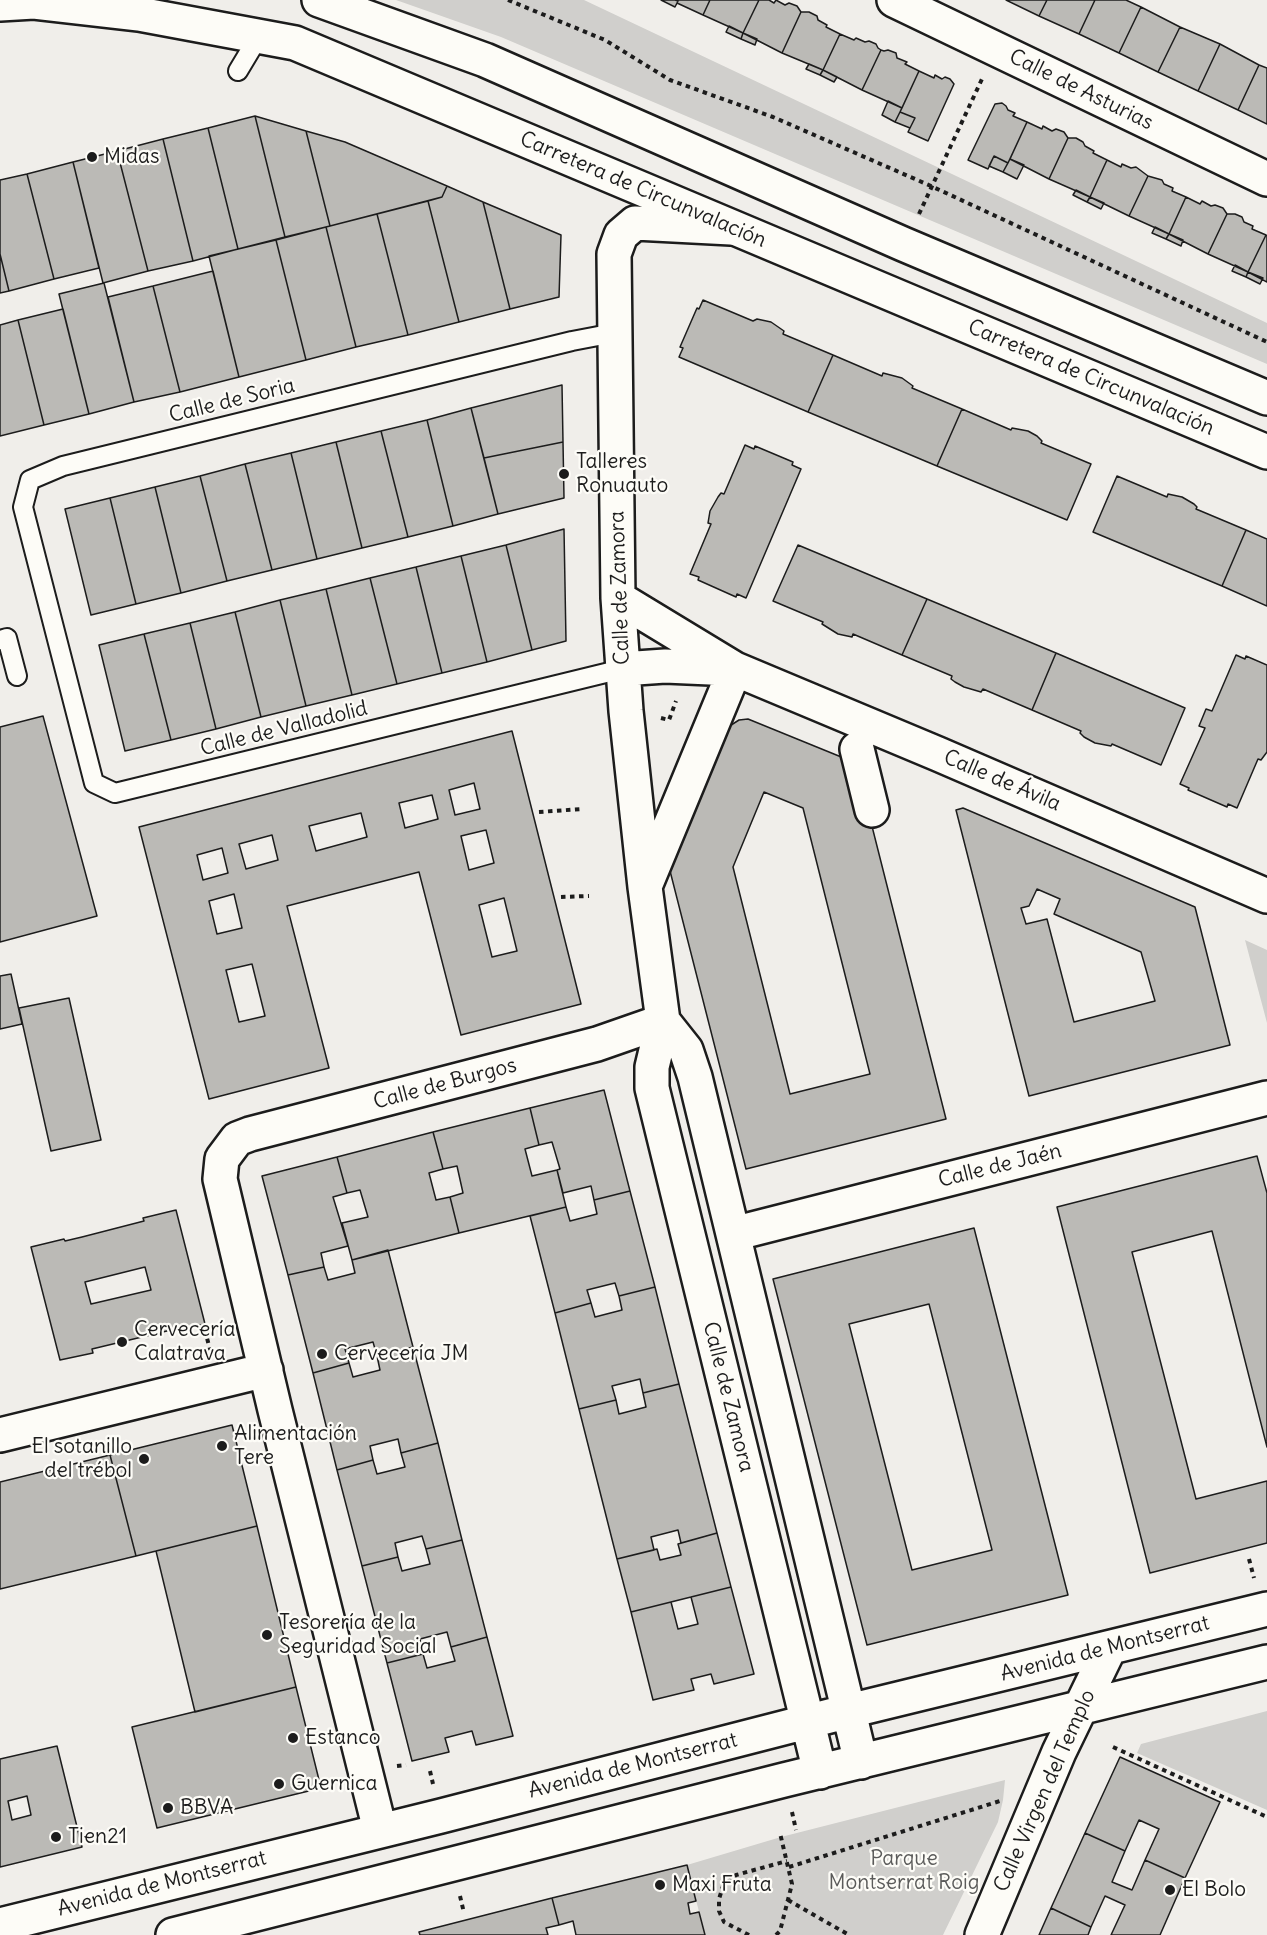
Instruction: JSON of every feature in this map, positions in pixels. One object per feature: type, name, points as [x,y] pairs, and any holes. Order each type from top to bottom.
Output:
[{"type":"street","points":[[319,0],[485,60],[914,248],[1267,398]]},
{"type":"street","name":"Calle de Asturias","points":[[894,0],[1267,180]]},
{"type":"street","name":"Carretera de Circunvalación","points":[[0,4],[34,2],[139,14],[295,44],[1267,452]]},
{"type":"street","name":"Calle de Zamora","points":[[732,228],[635,223],[621,235],[614,254],[618,598],[622,669],[645,887],[663,1021],[652,1067],[652,1088],[820,1772]]},
{"type":"street","name":"Calle de Ávila","points":[[618,598],[735,669],[1267,896]]},
{"type":"street","name":"Calle de Ávila","points":[[622,669],[665,666],[735,669]]},
{"type":"street","points":[[645,887],[735,669]]},
{"type":"street","points":[[857,749],[872,810]]},
{"type":"street","name":"Calle de Zamora","points":[[663,1021],[686,1050],[695,1077],[861,1762]]},
{"type":"street","name":"Calle de Burgos","points":[[266,1370],[220,1179],[222,1159],[237,1139],[597,1044],[663,1021]]},
{"type":"street","name":"Calle de Jaén","points":[[733,1234],[1267,1098]]},
{"type":"street","points":[[0,1435],[266,1370],[380,1830]]},
{"type":"street","name":"Avenida de Montserrat","points":[[0,1925],[1267,1609]]},
{"type":"street","name":"Calle Virgen del Templo","points":[[982,1935],[1079,1709],[1109,1649]]},
{"type":"street","points":[[173,1935],[1267,1662]]},
{"type":"lane","points":[[238,71],[259,36]]},
{"type":"lane","name":"Calle de Soria","points":[[59,647],[23,507],[30,480],[63,466],[572,340],[614,333]]},
{"type":"lane","points":[[0,640],[7,639],[17,676]]},
{"type":"lane","name":"Calle de Valladolid","points":[[59,647],[94,783],[115,793],[622,669]]},
{"type":"path","points":[[508,0],[605,40],[670,80],[772,117],[931,186],[1267,342]]},
{"type":"path","points":[[915,223],[986,70]]},
{"type":"path","points":[[539,812],[582,808]]},
{"type":"path","points":[[561,897],[589,896]]},
{"type":"path","points":[[1113,1747],[1267,1817]]},
{"type":"path","points":[[789,1867],[1003,1800]]},
{"type":"path","points":[[776,1935],[780,1931],[792,1884],[780,1833]]},
{"type":"path","points":[[749,1935],[724,1923],[719,1911],[719,1899],[723,1886],[736,1875],[787,1860]]},
{"type":"path","points":[[788,1900],[849,1935]]},
{"type":"green space","points":[[396,0],[584,0],[1267,323],[1267,364],[501,37]]},
{"type":"green space","points":[[1245,940],[1267,950],[1267,1023]]},
{"type":"green space","points":[[1267,1711],[1267,1810],[1137,1753],[1141,1744]]},
{"type":"green space","name":"Parque Montserrat Roig","points":[[1005,1780],[998,1822],[943,1935],[705,1935],[687,1865],[781,1837]]},
{"type":"building","points":[[661,0],[675,0],[678,1],[675,7]]},
{"type":"building","points":[[675,0],[710,0],[703,15]]},
{"type":"building","points":[[710,0],[759,0],[743,33],[703,15]]},
{"type":"building","points":[[759,0],[769,0],[774,3],[776,0],[785,5],[789,3],[797,6],[801,12],[782,53],[743,33]]},
{"type":"building","points":[[1006,0],[1047,0],[1039,16]]},
{"type":"building","points":[[1047,0],[1095,0],[1079,34],[1039,16]]},
{"type":"building","points":[[1095,0],[1126,0],[1141,7],[1119,53],[1079,34]]},
{"type":"building","points":[[1141,7],[1180,27],[1158,72],[1119,53]]},
{"type":"building","points":[[801,12],[809,12],[817,16],[818,20],[827,25],[826,27],[840,34],[823,70],[782,53]]},
{"type":"building","points":[[729,26],[743,33],[741,39],[726,32]]},
{"type":"building","points":[[1180,27],[1220,44],[1198,91],[1158,72]]},
{"type":"building","points":[[743,33],[757,39],[755,45],[741,39]]},
{"type":"building","points":[[840,34],[854,40],[856,38],[865,42],[869,41],[881,50],[862,90],[823,70]]},
{"type":"building","points":[[1220,44],[1259,65],[1238,110],[1198,91]]},
{"type":"building","points":[[881,50],[896,53],[897,58],[919,71],[902,108],[862,90]]},
{"type":"building","points":[[809,64],[823,70],[820,75],[806,69]]},
{"type":"building","points":[[1259,65],[1267,68],[1267,124],[1238,110]]},
{"type":"building","points":[[823,70],[837,77],[834,82],[820,75]]},
{"type":"building","points":[[919,71],[934,78],[935,75],[942,79],[945,77],[954,84],[928,141],[908,132],[915,118],[900,112]]},
{"type":"building","points":[[888,101],[902,108],[895,122],[882,115]]},
{"type":"building","points":[[1002,103],[1008,110],[1015,113],[1013,116],[1027,122],[1008,163],[994,156],[988,169],[968,160],[995,104]]},
{"type":"building","points":[[900,112],[915,118],[910,128],[895,122]]},
{"type":"building","points":[[255,116],[306,131],[330,226],[285,237]]},
{"type":"building","points":[[255,116],[285,237],[238,249],[208,128]]},
{"type":"building","points":[[1027,122],[1042,129],[1043,126],[1052,131],[1056,129],[1064,132],[1068,138],[1049,179],[1010,159]]},
{"type":"building","points":[[208,128],[238,249],[193,261],[163,139]]},
{"type":"building","points":[[306,131],[345,142],[447,186],[442,197],[330,226]]},
{"type":"building","points":[[1068,138],[1076,138],[1094,151],[1093,153],[1107,160],[1090,197],[1049,179]]},
{"type":"building","points":[[163,139],[193,261],[148,271],[117,151]]},
{"type":"building","points":[[117,151],[148,271],[103,283],[73,162]]},
{"type":"building","points":[[994,156],[1008,163],[1003,172],[989,166]]},
{"type":"building","points":[[1010,159],[1024,165],[1017,179],[1003,172]]},
{"type":"building","points":[[1107,160],[1121,167],[1122,164],[1131,168],[1136,167],[1148,176],[1129,216],[1090,197]]},
{"type":"building","points":[[73,162],[99,268],[54,279],[27,174]]},
{"type":"building","points":[[27,174],[54,279],[9,291],[0,254],[0,180]]},
{"type":"building","points":[[1148,176],[1162,180],[1164,184],[1173,188],[1172,191],[1186,197],[1169,234],[1129,216]]},
{"type":"building","points":[[447,186],[483,202],[510,309],[459,322],[428,201],[442,197]]},
{"type":"building","points":[[1076,190],[1090,197],[1087,202],[1073,195]]},
{"type":"building","points":[[1090,197],[1104,203],[1101,209],[1087,202]]},
{"type":"building","points":[[1186,197],[1200,204],[1202,201],[1211,206],[1223,208],[1227,214],[1208,254],[1169,234]]},
{"type":"building","points":[[428,201],[459,322],[408,335],[377,214]]},
{"type":"building","points":[[483,202],[561,235],[559,297],[510,309]]},
{"type":"building","points":[[377,214],[408,335],[356,347],[326,227]]},
{"type":"building","points":[[1227,214],[1242,217],[1244,222],[1253,226],[1252,229],[1266,235],[1248,272],[1208,254]]},
{"type":"building","points":[[326,227],[356,347],[306,360],[276,240]]},
{"type":"building","points":[[1155,227],[1169,234],[1166,239],[1152,233]]},
{"type":"building","points":[[1169,234],[1183,240],[1181,246],[1166,239]]},
{"type":"building","points":[[1267,236],[1267,282],[1248,272]]},
{"type":"building","points":[[276,240],[306,360],[239,377],[209,256]]},
{"type":"building","points":[[0,254],[9,291],[0,293]]},
{"type":"building","points":[[1235,265],[1248,272],[1246,277],[1232,271]]},
{"type":"building","points":[[213,271],[239,377],[180,392],[153,286]]},
{"type":"building","points":[[1248,272],[1263,278],[1260,284],[1246,277]]},
{"type":"building","points":[[104,283],[134,402],[89,414],[59,294]]},
{"type":"building","points":[[153,286],[180,392],[134,402],[108,297]]},
{"type":"building","points":[[703,300],[753,321],[757,319],[771,322],[784,331],[783,334],[833,355],[808,412],[679,357],[683,348],[680,347],[697,308],[699,309]]},
{"type":"building","points":[[63,309],[89,414],[44,425],[18,320]]},
{"type":"building","points":[[18,320],[44,425],[0,436],[0,325]]},
{"type":"building","points":[[833,355],[882,376],[883,373],[902,378],[913,386],[912,388],[962,409],[937,466],[808,412]]},
{"type":"building","points":[[562,385],[563,442],[484,458],[471,408]]},
{"type":"building","points":[[471,408],[498,514],[453,526],[427,420]]},
{"type":"building","points":[[962,409],[1011,430],[1012,428],[1028,431],[1037,436],[1042,441],[1041,443],[1091,464],[1067,520],[937,466]]},
{"type":"building","points":[[427,420],[453,526],[408,537],[381,431]]},
{"type":"building","points":[[381,431],[408,537],[362,548],[336,442]]},
{"type":"building","points":[[336,442],[362,548],[317,559],[291,453]]},
{"type":"building","points":[[563,442],[564,498],[498,514],[484,458]]},
{"type":"building","points":[[745,445],[754,449],[755,446],[793,462],[792,465],[801,469],[746,598],[737,594],[736,597],[690,574],[711,524],[708,523],[710,511],[721,493],[724,494]]},
{"type":"building","points":[[291,453],[317,559],[272,570],[245,464]]},
{"type":"building","points":[[245,464],[272,570],[227,581],[200,476]]},
{"type":"building","points":[[200,476],[227,581],[181,593],[155,487]]},
{"type":"building","points":[[1117,476],[1167,497],[1168,494],[1182,497],[1194,504],[1196,509],[1246,530],[1222,586],[1093,532]]},
{"type":"building","points":[[155,487],[181,593],[136,604],[110,498]]},
{"type":"building","points":[[110,498],[136,604],[91,615],[65,509]]},
{"type":"building","points":[[564,529],[566,641],[532,650],[506,545]]},
{"type":"building","points":[[1246,530],[1267,539],[1267,606],[1222,586]]},
{"type":"building","points":[[506,545],[532,650],[487,662],[461,556]]},
{"type":"building","points":[[798,545],[927,599],[902,655],[853,634],[852,637],[838,634],[822,624],[823,622],[773,601]]},
{"type":"building","points":[[461,556],[487,662],[442,673],[416,567]]},
{"type":"building","points":[[416,567],[442,673],[397,684],[370,578]]},
{"type":"building","points":[[370,578],[397,684],[352,695],[326,589]]},
{"type":"building","points":[[326,589],[352,695],[306,706],[280,600]]},
{"type":"building","points":[[927,599],[1056,653],[1032,710],[983,689],[981,692],[964,687],[951,679],[952,676],[902,655]]},
{"type":"building","points":[[280,600],[306,706],[261,717],[235,612]]},
{"type":"building","points":[[235,612],[261,717],[216,729],[190,623]]},
{"type":"building","points":[[190,623],[216,729],[171,740],[144,634]]},
{"type":"building","points":[[144,634],[171,740],[125,751],[99,645]]},
{"type":"building","points":[[1056,653],[1185,708],[1161,765],[1112,744],[1111,746],[1095,743],[1084,737],[1081,731],[1032,710]]},
{"type":"building","points":[[1236,655],[1245,659],[1246,656],[1267,665],[1267,752],[1261,760],[1258,759],[1237,808],[1228,804],[1227,807],[1188,790],[1189,788],[1180,784],[1205,728],[1199,726],[1206,709],[1212,711]]},
{"type":"building","points":[[43,716],[97,916],[0,942],[0,727]]},
{"type":"building","points":[[748,719],[856,763],[946,1119],[746,1169],[668,863],[728,727],[739,720]],"holes":[[[764,792],[803,808],[870,1074],[790,1094],[733,867]]]},
{"type":"building","points":[[512,731],[581,1004],[461,1035],[419,872],[287,906],[329,1068],[209,1099],[139,827]],"holes":[[[474,783],[480,809],[455,815],[449,790]],[[432,795],[438,819],[405,828],[399,803]],[[361,813],[367,837],[316,851],[309,826]],[[486,830],[494,863],[469,870],[461,836]],[[272,835],[278,860],[246,869],[239,844]],[[222,848],[228,873],[203,880],[197,855]],[[234,894],[242,928],[217,934],[209,901]],[[504,898],[517,951],[492,957],[479,905]],[[252,964],[265,1016],[239,1022],[226,970]]]},
{"type":"building","points":[[963,808],[1195,907],[1230,1045],[1029,1096],[956,810]],"holes":[[[1037,889],[1060,899],[1054,914],[1141,952],[1155,1001],[1074,1022],[1047,919],[1026,924],[1021,908],[1029,906]]]},
{"type":"building","points":[[11,974],[22,1024],[0,1029],[0,976]]},
{"type":"building","points":[[69,998],[101,1140],[51,1151],[19,1008]]},
{"type":"building","points":[[604,1090],[630,1191],[594,1200],[591,1186],[563,1193],[557,1170],[560,1169],[552,1142],[539,1145],[530,1108]]},
{"type":"building","points":[[530,1108],[539,1145],[525,1149],[532,1176],[557,1170],[566,1207],[459,1233],[450,1197],[463,1193],[457,1166],[443,1169],[433,1132]]},
{"type":"building","points":[[433,1132],[443,1169],[429,1173],[436,1200],[450,1197],[459,1233],[352,1260],[342,1223],[368,1217],[360,1190],[347,1193],[337,1157]]},
{"type":"building","points":[[1257,1156],[1267,1193],[1267,1447],[1212,1231],[1132,1252],[1196,1499],[1267,1481],[1267,1543],[1150,1573],[1057,1207]]},
{"type":"building","points":[[337,1157],[347,1193],[333,1197],[348,1246],[321,1253],[324,1267],[288,1275],[262,1176]]},
{"type":"building","points":[[630,1191],[655,1287],[619,1296],[615,1283],[587,1290],[591,1303],[555,1313],[530,1216],[566,1207],[570,1221],[597,1214],[594,1200]]},
{"type":"building","points":[[176,1210],[205,1324],[92,1349],[93,1353],[60,1360],[31,1247],[144,1221],[143,1218]],"holes":[[[145,1267],[151,1290],[91,1304],[85,1282]]]},
{"type":"building","points":[[974,1228],[1068,1595],[867,1645],[773,1279]],"holes":[[[929,1304],[992,1550],[912,1570],[849,1324]]]},
{"type":"building","points":[[388,1250],[413,1347],[377,1356],[373,1342],[345,1349],[349,1363],[313,1373],[288,1275],[324,1267],[328,1280],[355,1273],[352,1260]]},
{"type":"building","points":[[655,1287],[679,1384],[643,1393],[640,1379],[612,1386],[616,1400],[579,1409],[555,1313],[591,1303],[595,1317],[622,1310],[619,1296]]},
{"type":"building","points":[[413,1347],[438,1443],[401,1453],[398,1439],[370,1446],[373,1460],[337,1470],[313,1373],[349,1363],[353,1377],[380,1370],[377,1356]]},
{"type":"building","points":[[679,1384],[717,1533],[681,1543],[678,1530],[651,1537],[654,1550],[617,1559],[579,1409],[616,1400],[619,1414],[646,1407],[643,1393]]},
{"type":"building","points":[[232,1425],[257,1526],[136,1556],[110,1455]]},
{"type":"building","points":[[438,1443],[462,1540],[426,1549],[422,1536],[395,1543],[398,1557],[362,1566],[337,1470],[373,1460],[377,1474],[405,1467],[401,1453]]},
{"type":"building","points":[[110,1455],[136,1556],[0,1589],[0,1482]]},
{"type":"building","points":[[257,1526],[296,1687],[195,1712],[156,1551]]},
{"type":"building","points":[[717,1533],[731,1587],[631,1612],[617,1559],[657,1549],[660,1560],[681,1555],[678,1544]]},
{"type":"building","points":[[462,1540],[487,1637],[451,1647],[447,1632],[420,1639],[423,1654],[387,1663],[362,1566],[398,1557],[402,1571],[430,1564],[426,1549]]},
{"type":"building","points":[[731,1587],[754,1674],[714,1684],[711,1674],[691,1679],[694,1690],[653,1700],[631,1612],[671,1602],[678,1629],[698,1624],[691,1597]]},
{"type":"building","points":[[487,1637],[513,1736],[476,1745],[472,1731],[445,1738],[449,1752],[412,1761],[387,1663],[423,1654],[427,1668],[455,1661],[451,1647]]},
{"type":"building","points":[[296,1687],[321,1788],[157,1828],[132,1727]]},
{"type":"building","points":[[57,1746],[82,1847],[0,1867],[0,1759]],"holes":[[[27,1796],[31,1815],[12,1820],[8,1801]]]},
{"type":"building","points":[[1120,1757],[1220,1802],[1185,1878],[1145,1860],[1159,1829],[1139,1820],[1125,1851],[1085,1833]]},
{"type":"building","points":[[1085,1833],[1125,1851],[1112,1882],[1132,1890],[1145,1860],[1185,1878],[1160,1935],[1111,1935],[1125,1905],[1105,1896],[1091,1927],[1051,1908]]},
{"type":"building","points":[[687,1865],[696,1901],[688,1903],[690,1914],[699,1912],[705,1935],[576,1935],[573,1921],[559,1925],[552,1898]]},
{"type":"building","points":[[552,1898],[559,1925],[546,1928],[548,1935],[420,1935],[419,1932]]},
{"type":"building","points":[[1051,1908],[1091,1927],[1088,1935],[1039,1935]]},
{"type":"place","name":"Midas","points":[[92,157]]},
{"type":"place","name":"Talleres Ronuauto","points":[[564,474]]},
{"type":"place","name":"Cervecería Calatrava","points":[[122,1342]]},
{"type":"place","name":"Cervecería JM","points":[[322,1354]]},
{"type":"place","name":"Alimentación Tere","points":[[222,1446]]},
{"type":"place","name":"El sotanillo del trébol","points":[[144,1459]]},
{"type":"place","name":"Tesorería de la Seguridad Social","points":[[267,1635]]},
{"type":"place","name":"Estanco","points":[[293,1738]]},
{"type":"place","name":"Guernica","points":[[279,1784]]},
{"type":"place","name":"BBVA","points":[[168,1808]]},
{"type":"place","name":"Tien21","points":[[56,1837]]},
{"type":"place","name":"Maxi Fruta","points":[[660,1885]]},
{"type":"place","name":"El Bolo","points":[[1170,1890]]}]
